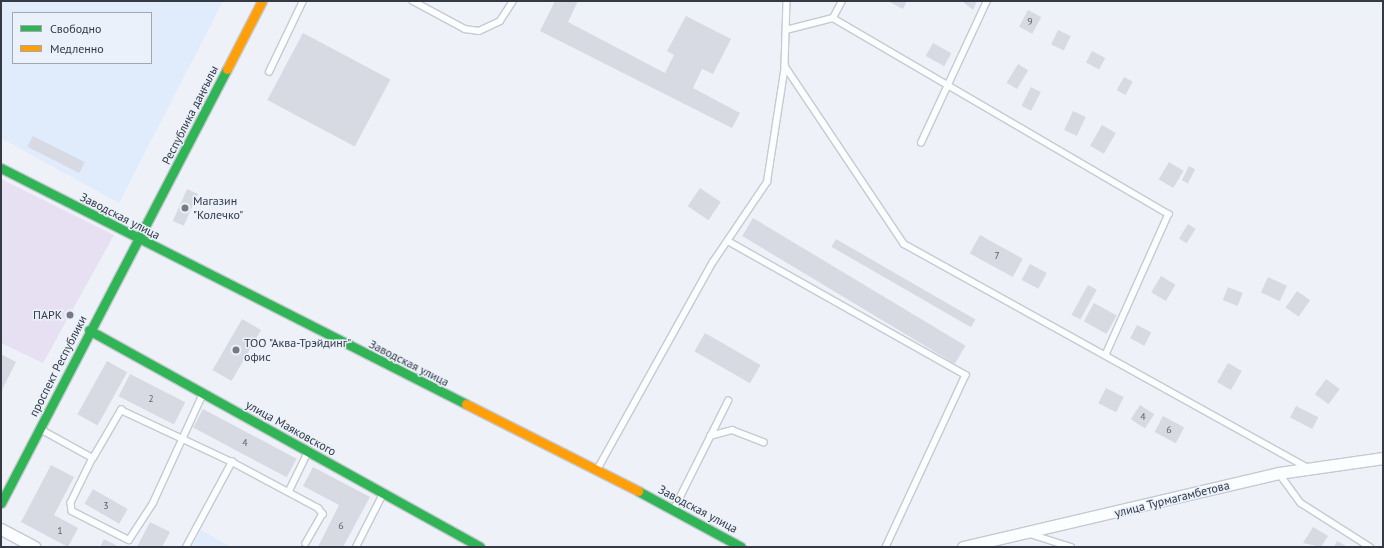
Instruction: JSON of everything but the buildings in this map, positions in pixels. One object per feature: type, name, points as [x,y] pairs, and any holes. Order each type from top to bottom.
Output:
[{"type":"street","name":"Республика даңғылы","points":[[138,240],[262,1]]},
{"type":"street","name":"Заводская улица","points":[[1,168],[138,240],[596,472],[674,509],[741,547]]},
{"type":"street","name":"проспект Республики","points":[[1,503],[40,429],[89,330],[138,240]]},
{"type":"street","name":"улица Маяковского","points":[[89,330],[480,547]]},
{"type":"street","name":"улица Турмагамбетова","points":[[963,547],[1030,534],[1279,473],[1314,471],[1383,458]]},
{"type":"street","points":[[1,529],[35,547]]},
{"type":"lane","points":[[269,72],[303,1]]},
{"type":"lane","points":[[413,1],[465,29],[479,31],[500,21],[513,1]]},
{"type":"lane","points":[[596,472],[728,241],[767,182],[786,66],[787,1]]},
{"type":"lane","points":[[834,18],[842,1]]},
{"type":"lane","points":[[920,143],[988,1]]},
{"type":"lane","points":[[786,30],[834,18],[1169,214],[1106,355]]},
{"type":"lane","points":[[786,66],[904,244],[1314,471]]},
{"type":"lane","points":[[728,241],[966,375],[886,547]]},
{"type":"lane","points":[[204,393],[183,439],[153,503],[129,540],[72,511],[71,503],[93,458],[121,410],[183,439],[232,462],[289,491],[323,514],[306,544]]},
{"type":"lane","points":[[674,509],[728,400]]},
{"type":"lane","points":[[40,429],[93,458]]},
{"type":"lane","points":[[710,436],[732,430],[764,442]]},
{"type":"lane","points":[[289,491],[309,452]]},
{"type":"lane","points":[[186,547],[232,462]]},
{"type":"lane","points":[[1279,473],[1301,504],[1370,547]]},
{"type":"lane","points":[[356,547],[384,493]]},
{"type":"lane","points":[[1030,534],[1072,547]]},
{"type":"shaded area","points":[[1,1],[223,1],[119,203],[1,138]]},
{"type":"shaded area","points":[[1,179],[114,235],[43,363],[1,343]]},
{"type":"shaded area","points":[[201,530],[231,547],[192,547]]},
{"type":"traffic: fast","points":[[1,503],[227,69]]},
{"type":"traffic: fast","points":[[1,168],[466,404]]},
{"type":"traffic: fast","points":[[89,330],[480,547]]},
{"type":"traffic: fast","points":[[638,491],[741,547]]},
{"type":"traffic: slow","points":[[227,69],[262,1]]},
{"type":"traffic: slow","points":[[466,404],[638,491]]},
{"type":"place","name":"Магазин \"Колечко\"","points":[[185,208]]},
{"type":"place","name":"ПАРК","points":[[70,315]]},
{"type":"place","name":"ТОО \"Аква-Трэйдинг\" офис","points":[[236,350]]}]
